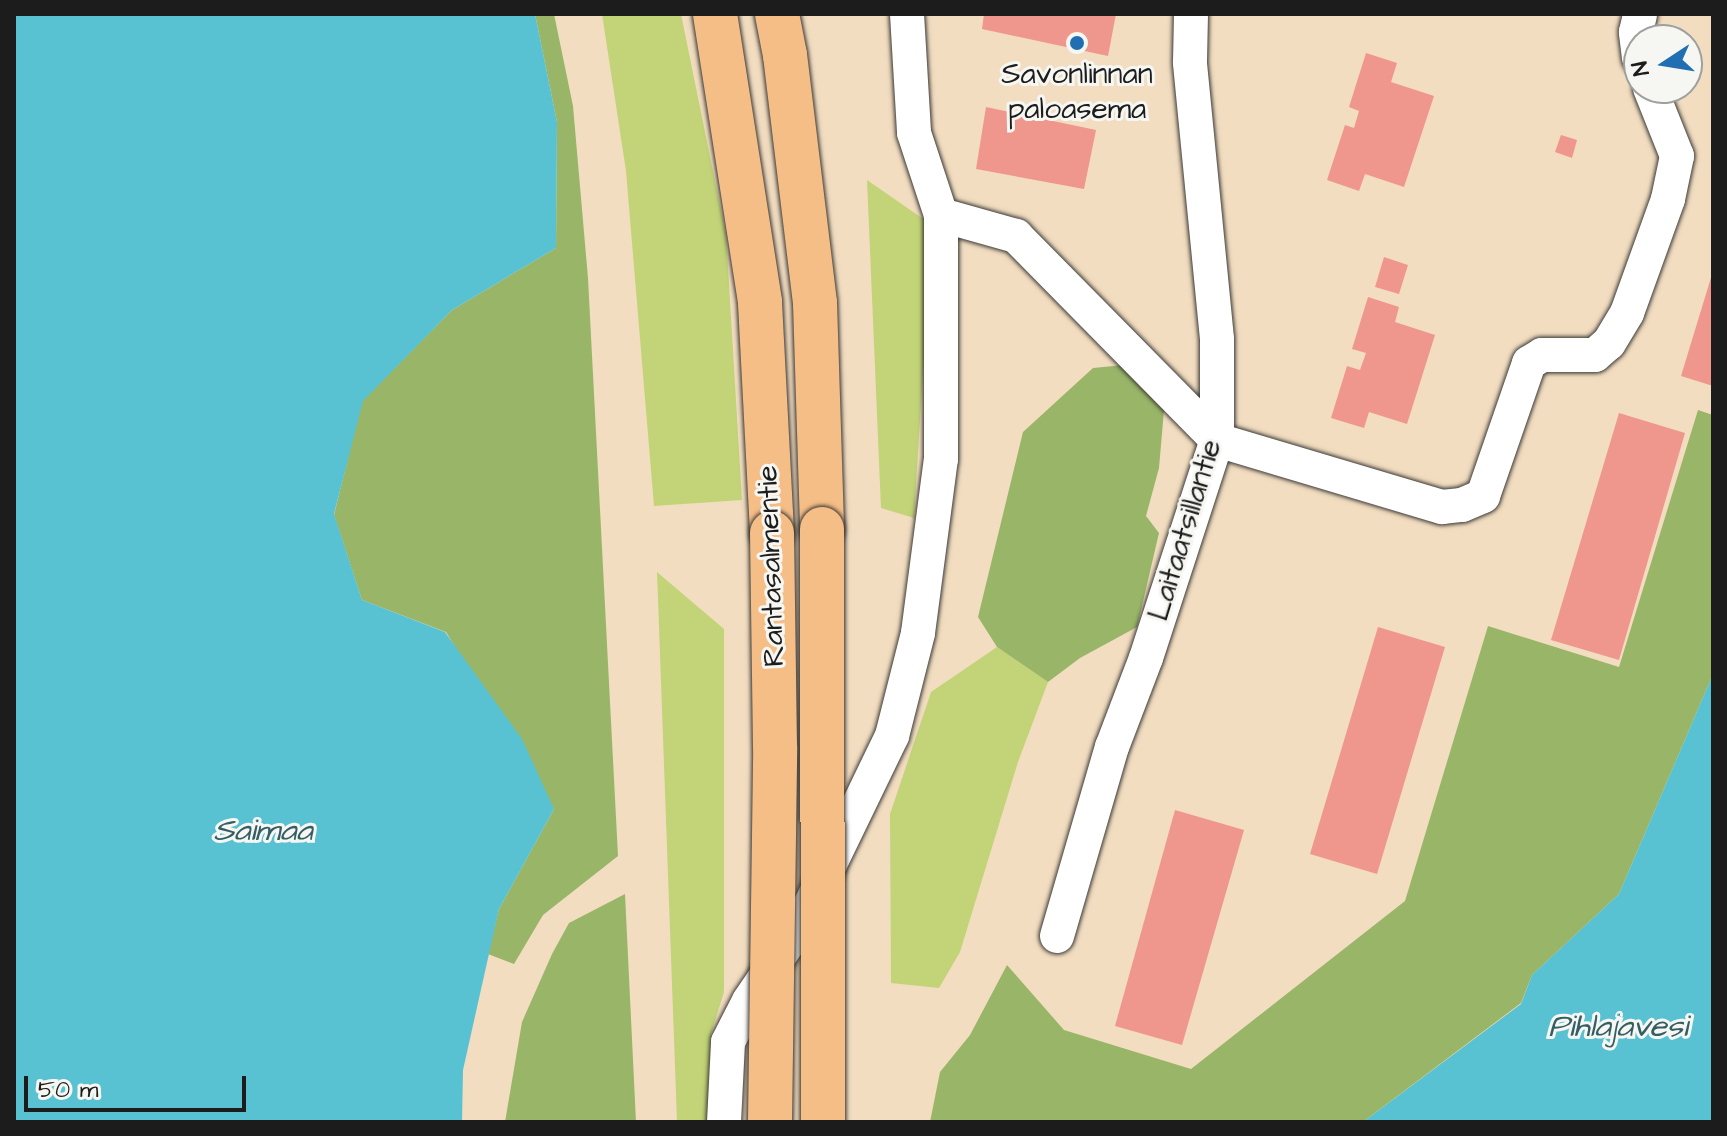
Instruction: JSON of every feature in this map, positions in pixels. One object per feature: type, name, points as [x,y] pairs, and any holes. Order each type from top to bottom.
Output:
[{"type":"highway","name":"Rantasalmentie","points":[[715,14],[728,76],[760,303],[772,533],[775,747],[770,1122]]},
{"type":"highway","name":"Rantasalmentie","points":[[777,14],[785,55],[815,303],[822,529],[823,1122]]},
{"type":"street","points":[[724,1122],[728,1042],[749,1001],[801,924],[892,736],[918,633],[941,459],[941,215],[914,133],[907,14]]},
{"type":"street","name":"Laitaatsillantie","points":[[1057,936],[1112,747],[1146,658],[1217,440],[1217,339],[1190,62],[1191,14]]},
{"type":"street","points":[[941,215],[1016,236],[1217,440],[1442,507],[1462,505],[1483,496],[1529,363],[1542,355],[1595,355],[1609,343],[1627,313],[1668,199],[1677,156],[1656,104]]},
{"type":"green space","points":[[535,14],[554,14],[573,106],[588,278],[618,856],[543,915],[514,964],[488,954],[499,909],[554,809],[446,632],[362,600],[334,515],[362,401],[452,310],[556,248],[557,122]]},
{"type":"green space","points":[[602,14],[681,14],[726,235],[742,500],[654,506],[626,171]]},
{"type":"green space","points":[[867,180],[932,225],[914,518],[881,508]]},
{"type":"green space","points":[[1124,365],[1164,410],[1159,468],[1146,516],[1159,533],[1137,627],[1080,658],[1048,682],[997,647],[978,617],[1023,432],[1093,368]]},
{"type":"green space","points":[[1698,410],[1713,415],[1713,674],[1619,894],[1532,975],[1521,1003],[1363,1122],[930,1122],[940,1072],[970,1035],[1007,965],[1064,1030],[1191,1069],[1405,901],[1488,626],[1619,667]]},
{"type":"green space","points":[[657,572],[724,629],[724,992],[711,1034],[709,1122],[677,1122]]},
{"type":"green space","points":[[997,647],[1048,682],[1018,762],[960,952],[939,988],[891,983],[890,814],[931,692]]},
{"type":"green space","points":[[625,894],[636,1122],[505,1122],[522,1022],[552,954],[569,923]]},
{"type":"water","name":"Saimaa","points":[[14,14],[535,14],[557,122],[556,248],[452,310],[363,401],[334,514],[362,600],[445,632],[522,739],[554,809],[499,909],[463,1070],[462,1122],[14,1122]]},
{"type":"water","name":"Pihlajavesi","points":[[1713,674],[1713,1122],[1363,1122],[1521,1004],[1532,975],[1619,894]]},
{"type":"building","name":"Savonlinnan paloasema","points":[[984,14],[1116,14],[1108,56],[982,29]]},
{"type":"building","points":[[1366,53],[1397,63],[1391,82],[1434,96],[1404,187],[1365,174],[1359,191],[1327,180],[1345,125],[1354,128],[1359,111],[1349,107]]},
{"type":"building","points":[[986,107],[1096,130],[1084,189],[976,169]]},
{"type":"building","points":[[1561,135],[1577,140],[1572,158],[1555,152]]},
{"type":"building","points":[[1384,257],[1408,265],[1399,294],[1375,287]]},
{"type":"building","points":[[1713,271],[1713,386],[1681,376]]},
{"type":"building","points":[[1368,297],[1399,307],[1395,322],[1435,335],[1407,424],[1369,412],[1364,428],[1331,418],[1347,366],[1360,370],[1366,353],[1352,349]]},
{"type":"building","points":[[1619,413],[1685,433],[1619,660],[1551,640]]},
{"type":"building","points":[[1378,627],[1445,647],[1377,874],[1310,854]]},
{"type":"building","points":[[1175,810],[1244,830],[1182,1045],[1115,1026]]},
{"type":"place","name":"Savonlinnan paloasema","points":[[1077,43]]}]
